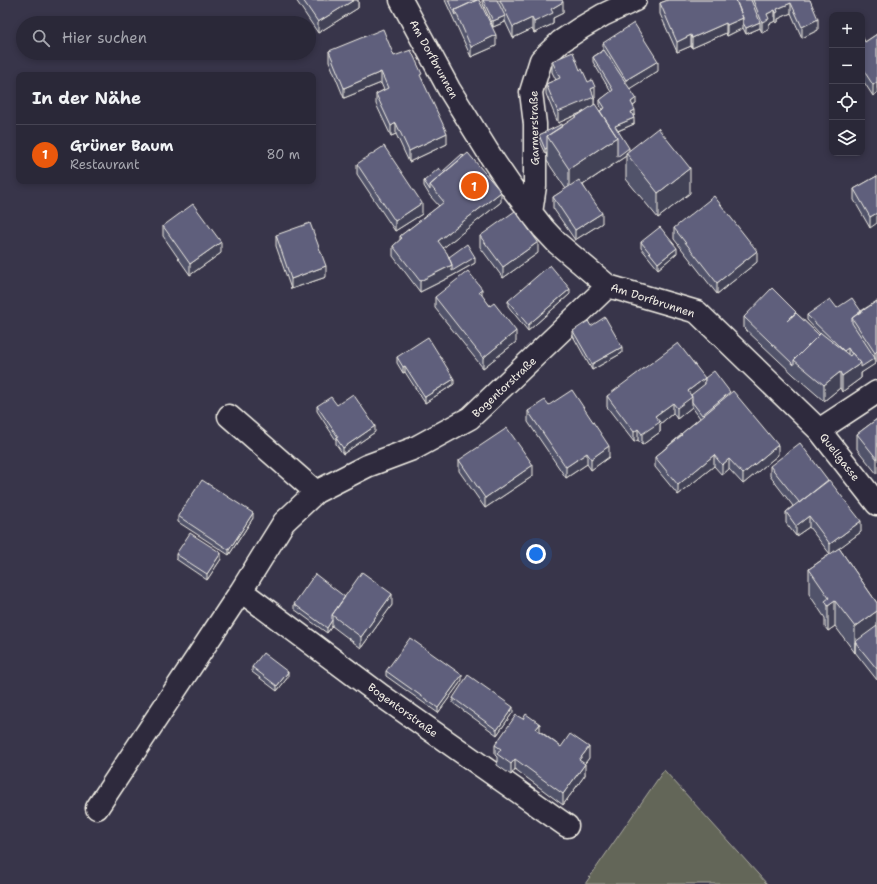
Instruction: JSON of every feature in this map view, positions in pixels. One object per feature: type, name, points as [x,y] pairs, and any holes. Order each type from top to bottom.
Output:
[{"type":"street","name":"Am Dorfbrunnen","points":[[401,0],[449,89],[497,166],[532,213],[557,242],[608,286],[697,312],[819,430]]},
{"type":"street","name":"Garmerstraße","points":[[532,213],[535,186],[535,124],[531,92],[541,60],[560,42],[581,28],[603,15],[636,0]]},
{"type":"street","name":"Bogentorstraße","points":[[97,808],[241,592],[284,522],[316,492],[367,466],[415,448],[470,418],[608,286]]},
{"type":"street","points":[[819,430],[877,392]]},
{"type":"street","points":[[229,416],[316,492]]},
{"type":"street","name":"Quellgasse","points":[[819,430],[877,504]]},
{"type":"street","name":"Bogentorstraße","points":[[241,592],[382,696],[567,826]]},
{"type":"green space","points":[[664,770],[767,884],[585,884]]},
{"type":"building","points":[[303,0],[354,0],[318,22],[316,16],[314,16]]},
{"type":"building","points":[[448,0],[477,0],[455,10],[455,15]]},
{"type":"building","points":[[479,0],[496,35],[471,47],[455,10]]},
{"type":"building","points":[[483,0],[497,0],[505,16],[493,21]]},
{"type":"building","points":[[500,0],[562,0],[563,2],[551,9],[553,13],[534,22],[532,18],[513,27]]},
{"type":"building","points":[[668,0],[736,0],[743,18],[727,25],[726,23],[692,38],[691,35],[677,42],[660,3]]},
{"type":"building","points":[[736,0],[751,0],[760,22],[746,28]]},
{"type":"building","points":[[753,0],[810,0],[818,19],[802,27],[791,3],[777,9],[778,12],[776,13],[775,10],[767,14],[769,19],[762,22]]},
{"type":"building","points":[[634,23],[658,61],[626,80],[603,43]]},
{"type":"building","points":[[383,29],[394,56],[411,50],[422,74],[420,75],[447,133],[409,151],[396,123],[391,126],[376,94],[388,88],[381,72],[344,88],[329,51]]},
{"type":"building","points":[[877,34],[877,82],[873,85],[865,73],[865,42]]},
{"type":"building","points":[[604,50],[636,98],[631,102],[635,110],[631,112],[634,118],[615,126],[629,148],[617,157],[617,137],[600,111],[605,108],[600,100],[613,90],[593,57]]},
{"type":"building","points":[[573,52],[580,70],[582,69],[588,82],[592,80],[595,87],[591,89],[594,97],[558,112],[546,84],[560,78],[552,61]]},
{"type":"building","points":[[595,104],[617,137],[569,169],[547,136]]},
{"type":"building","points":[[562,124],[563,126],[547,136],[547,148],[545,149],[539,135]]},
{"type":"building","points":[[658,128],[690,168],[658,193],[626,153]]},
{"type":"building","points":[[384,146],[422,203],[395,221],[357,164]]},
{"type":"building","points":[[468,153],[501,192],[438,241],[447,253],[452,265],[420,281],[393,246],[402,238],[400,236],[444,202],[430,185]]},
{"type":"building","points":[[462,154],[464,156],[430,185],[430,190],[424,181],[439,168],[442,172]]},
{"type":"building","points":[[877,176],[877,213],[870,217],[854,189]]},
{"type":"building","points":[[579,180],[602,213],[575,230],[553,197]]},
{"type":"building","points":[[714,196],[757,251],[717,283],[674,228]]},
{"type":"building","points":[[193,204],[221,242],[190,264],[163,226]]},
{"type":"building","points":[[515,211],[538,242],[503,267],[480,236]]},
{"type":"building","points":[[310,223],[326,266],[291,279],[276,235]]},
{"type":"building","points":[[660,227],[677,248],[658,263],[641,242]]},
{"type":"building","points":[[467,244],[475,257],[452,271],[452,265],[449,257]]},
{"type":"building","points":[[550,265],[570,289],[528,325],[508,301]]},
{"type":"building","points":[[468,271],[482,289],[479,291],[490,306],[494,303],[516,331],[483,358],[435,297]]},
{"type":"building","points":[[772,288],[796,312],[787,321],[796,313],[819,335],[794,360],[794,365],[744,317]]},
{"type":"building","points":[[852,298],[861,311],[852,318],[852,323],[875,358],[861,367],[861,363],[848,348],[844,351],[807,315],[830,299],[837,308]]},
{"type":"building","points":[[877,301],[877,351],[875,353],[852,318]]},
{"type":"building","points":[[605,317],[622,347],[592,364],[573,331],[588,321],[591,326]]},
{"type":"building","points":[[821,333],[850,356],[852,353],[861,363],[842,376],[840,372],[824,385],[794,360]]},
{"type":"building","points":[[428,337],[454,379],[425,397],[405,366],[403,367],[397,357]]},
{"type":"building","points":[[678,343],[705,378],[688,391],[692,397],[677,408],[673,403],[655,416],[660,422],[642,434],[638,429],[634,432],[607,396]]},
{"type":"building","points":[[714,371],[730,392],[702,415],[692,402],[691,395],[705,384],[705,378]]},
{"type":"building","points":[[572,390],[609,446],[591,459],[587,453],[566,467],[528,411],[545,400],[549,405]]},
{"type":"building","points":[[733,391],[778,445],[743,474],[729,459],[722,465],[714,455],[678,485],[655,457]]},
{"type":"building","points":[[353,394],[375,426],[343,448],[336,438],[338,437],[317,406],[331,397],[337,405]]},
{"type":"building","points":[[877,419],[877,459],[857,434]]},
{"type":"building","points":[[507,428],[533,465],[485,498],[459,460]]},
{"type":"building","points":[[800,443],[828,480],[799,503],[829,480],[861,521],[830,544],[809,516],[796,526],[786,512],[799,502],[770,466]]},
{"type":"building","points":[[202,480],[253,513],[229,550],[178,516]]},
{"type":"building","points":[[190,533],[221,553],[207,574],[176,554]]},
{"type":"building","points":[[839,548],[877,603],[877,611],[855,627],[835,601],[828,606],[825,601],[829,598],[809,569]]},
{"type":"building","points":[[362,572],[392,594],[361,637],[332,615]]},
{"type":"building","points":[[315,574],[345,597],[332,615],[332,620],[327,628],[294,604]]},
{"type":"building","points":[[877,626],[877,669],[855,642]]},
{"type":"building","points":[[410,638],[462,675],[438,708],[386,671]]},
{"type":"building","points":[[263,653],[288,672],[277,686],[252,667]]},
{"type":"building","points":[[468,675],[513,707],[497,730],[453,698]]},
{"type":"building","points":[[526,714],[540,724],[536,729],[561,747],[570,734],[589,747],[579,760],[585,764],[563,794],[515,759],[511,764],[497,754],[501,749],[495,745],[516,715],[523,719]]},
{"type":"place","name":"Grüner Baum","points":[[474,186]]}]
